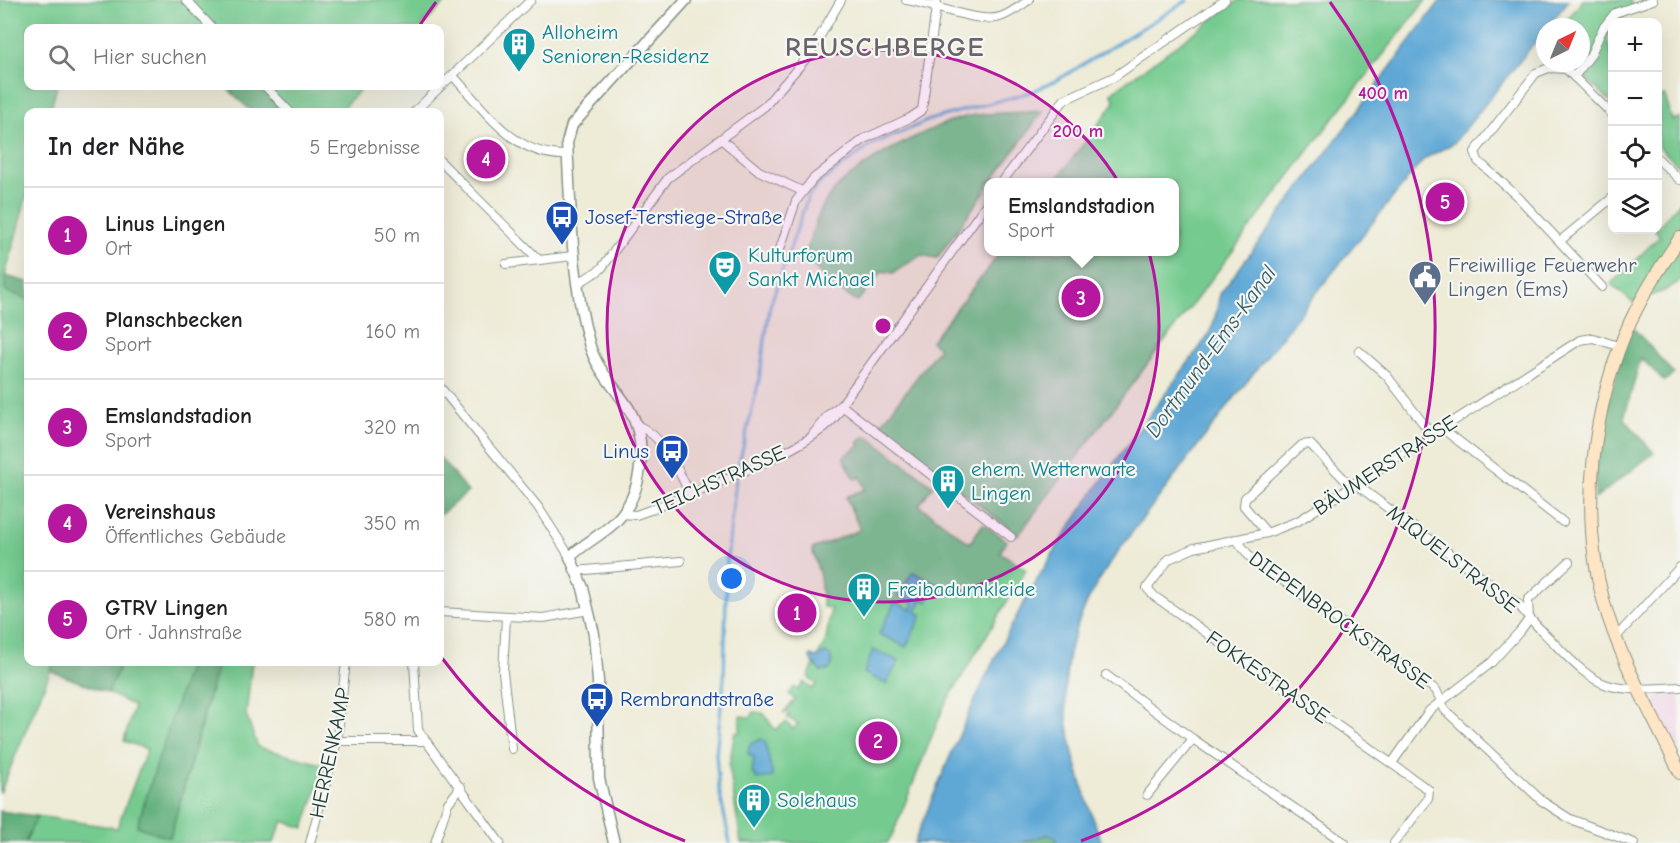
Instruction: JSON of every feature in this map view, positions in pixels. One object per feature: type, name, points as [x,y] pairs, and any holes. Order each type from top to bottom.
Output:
[{"type":"main road","points":[[1680,238],[1642,298],[1621,347],[1601,418],[1592,488],[1593,544],[1598,577],[1638,690],[1676,755],[1680,773]]},
{"type":"street","points":[[186,0],[208,24]]},
{"type":"street","points":[[444,84],[531,0]]},
{"type":"street","points":[[577,284],[601,269],[668,178],[765,106],[824,33],[842,0]]},
{"type":"street","points":[[906,0],[937,3],[950,12],[995,18],[1029,0]]},
{"type":"street","points":[[1006,178],[1064,100],[1114,77],[1225,0]]},
{"type":"street","points":[[1574,77],[1590,56],[1603,28],[1615,13],[1653,0]]},
{"type":"street","points":[[570,557],[622,514],[633,494],[641,453],[637,425],[596,364],[582,317],[573,256],[568,134],[572,125],[681,2]]},
{"type":"street","points":[[777,258],[796,201],[813,179],[864,139],[922,110],[937,3]]},
{"type":"street","points":[[1602,287],[1560,241],[1478,161],[1475,152],[1536,73],[1549,68],[1566,69],[1608,110]]},
{"type":"street","points":[[453,76],[518,143],[538,153],[568,155]]},
{"type":"street","points":[[269,90],[286,108]]},
{"type":"street","points":[[418,108],[438,90]]},
{"type":"street","points":[[722,140],[759,171],[802,191]]},
{"type":"street","points":[[1662,163],[1680,180]]},
{"type":"street","points":[[444,164],[539,260]]},
{"type":"street","points":[[1560,241],[1608,201]]},
{"type":"street","name":"TEICHSTRASSE","points":[[622,514],[636,515],[743,472],[789,450],[813,434],[828,415],[841,405],[984,208]]},
{"type":"street","points":[[506,264],[573,256]]},
{"type":"street","name":"BÄUMERSTRASSE","points":[[1147,588],[1169,559],[1194,548],[1267,533],[1298,521],[1580,340],[1593,338],[1621,347]]},
{"type":"street","points":[[1359,351],[1387,376],[1432,435]]},
{"type":"street","points":[[444,392],[538,507],[570,557],[576,571],[589,610],[597,658],[599,778],[614,843]]},
{"type":"street","points":[[841,405],[1011,537]]},
{"type":"street","points":[[637,425],[651,431],[659,438],[690,494]]},
{"type":"street","points":[[1443,429],[1563,522]]},
{"type":"street","name":"MIQUELSTRASSE","points":[[1267,533],[1244,506],[1245,498],[1302,445],[1310,444],[1353,484],[1519,605],[1528,619],[1574,666],[1592,679],[1617,688],[1638,690],[1680,687]]},
{"type":"street","name":"DIEPENBROCKSTRASSE","points":[[1236,539],[1250,557],[1424,679],[1436,690],[1445,710],[1542,801],[1570,819],[1634,843]]},
{"type":"street","points":[[576,571],[681,561]]},
{"type":"street","points":[[1392,763],[1429,711],[1491,663],[1528,619],[1528,600],[1569,562]]},
{"type":"street","points":[[1617,636],[1680,567]]},
{"type":"street","name":"FOKKESTRASSE","points":[[1147,588],[1154,596],[1429,790],[1428,800],[1394,843]]},
{"type":"street","points":[[444,612],[543,618],[589,610]]},
{"type":"street","points":[[506,617],[503,672],[512,749]]},
{"type":"street","name":"HERRENKAMP","points":[[310,843],[337,741],[346,666]]},
{"type":"street","points":[[414,666],[418,730],[500,843]]},
{"type":"street","points":[[1106,675],[1345,843]]},
{"type":"street","points":[[1148,795],[1194,739]]},
{"type":"street","points":[[337,741],[424,741]]},
{"type":"street","points":[[435,843],[448,803],[461,787]]},
{"type":"shaded area","points":[[1680,688],[1680,753],[1654,705],[1659,695]]},
{"type":"green space","points":[[0,0],[448,0],[424,24],[24,24],[24,90],[56,90],[51,108],[24,108],[24,206],[5,276],[5,291],[24,298],[24,666],[52,666],[0,793]]},
{"type":"green space","points":[[1239,0],[1426,0],[1325,129],[1018,535],[879,427],[939,348],[931,341],[998,256],[1179,256],[1179,178],[1058,178],[1115,102],[1111,93]]},
{"type":"green space","points":[[1583,0],[1630,0],[1632,6],[1622,18],[1608,18],[1608,99],[1579,72],[1590,72],[1590,18],[1569,18]]},
{"type":"green space","points":[[229,90],[266,90],[283,108],[248,108]]},
{"type":"green space","points":[[266,90],[360,90],[342,108],[283,108]]},
{"type":"green space","points":[[1662,96],[1665,96],[1672,120],[1680,118],[1680,167],[1662,150]]},
{"type":"green space","points":[[1043,111],[994,178],[984,178],[984,193],[937,258],[921,255],[893,273],[882,271],[857,302],[829,283],[805,256],[824,204],[849,177],[889,150],[933,128],[969,116]]},
{"type":"green space","points":[[1680,202],[1680,281],[1664,291],[1632,302],[1611,284],[1660,236],[1658,234],[1662,234],[1662,222]]},
{"type":"green space","points":[[5,276],[24,281],[24,298],[5,291]]},
{"type":"green space","points":[[1630,324],[1674,374],[1664,381],[1641,358],[1624,418],[1654,453],[1595,499],[1596,448]]},
{"type":"green space","points":[[866,435],[933,486],[919,505],[970,543],[983,524],[1007,541],[1000,552],[1026,570],[944,706],[892,836],[887,843],[741,843],[729,766],[735,732],[740,732],[740,716],[751,717],[754,712],[763,713],[775,730],[786,722],[793,729],[798,724],[787,717],[789,715],[786,712],[783,713],[795,700],[789,694],[794,687],[798,690],[804,682],[812,689],[817,684],[808,677],[826,640],[831,608],[823,607],[820,576],[812,549],[860,530],[846,497],[865,489],[860,477],[855,479],[843,457],[860,445],[858,442]],"holes":[[[906,580],[928,602],[922,599],[915,612],[921,615],[879,634],[911,610],[914,604]]]},
{"type":"green space","points":[[444,463],[468,492],[444,512]]},
{"type":"green space","points":[[53,666],[119,666],[108,693],[51,671]]},
{"type":"green space","points":[[119,666],[189,666],[137,826],[170,838],[218,666],[252,666],[246,715],[258,747],[325,765],[304,828],[283,821],[273,843],[25,843],[37,816],[117,828],[147,749],[124,741],[134,706],[108,693]]},
{"type":"green space","points":[[189,666],[216,666],[170,838],[137,826]]},
{"type":"green space","points":[[0,811],[37,816],[25,843],[0,843]]},
{"type":"green space","points":[[1049,834],[1055,837],[1058,843],[1021,843]]},
{"type":"water","name":"Dortmund-Ems-Kanal","points":[[1441,0],[1569,0],[1555,18],[1536,18],[1536,41],[1454,143],[1424,159],[1265,358],[1113,558],[1088,600],[1071,645],[1065,695],[1067,720],[1078,771],[1102,843],[1058,843],[1055,837],[1048,834],[1021,843],[914,843],[987,673],[1021,607],[1079,513],[1208,336],[1214,322],[1220,294]]},
{"type":"water","points":[[913,572],[937,584],[928,602],[922,599],[916,612],[922,615],[906,647],[879,634],[895,602],[912,610],[914,604],[898,596]]},
{"type":"water","points":[[873,650],[899,661],[886,684],[864,673]]},
{"type":"water","points":[[826,653],[831,657],[832,665],[829,670],[820,671],[810,658],[811,655],[816,657]]},
{"type":"water","points":[[870,734],[885,738],[888,743],[885,749],[873,751],[868,739]]},
{"type":"water","points":[[761,739],[765,742],[773,777],[756,779],[756,776],[752,774],[754,757],[748,754],[750,744]]},
{"type":"waterway","points":[[737,472],[759,380],[770,306],[808,197],[821,182],[871,145],[932,119],[1031,92],[1059,79],[1188,0]]},
{"type":"waterway","points":[[730,843],[719,789],[716,754],[724,679],[727,559],[736,478]]},
{"type":"place","name":"Alloheim Senioren-Residenz","points":[[519,73]]},
{"type":"place","name":"Vereinshaus","points":[[486,159]]},
{"type":"place","name":"GTRV Lingen","points":[[1445,202]]},
{"type":"place","name":"Josef-Terstiege-Straße","points":[[562,246]]},
{"type":"place","name":"Kulturforum Sankt Michael","points":[[725,296]]},
{"type":"place","name":"Emslandstadion","points":[[1081,298]]},
{"type":"place","name":"Freiwillige Feuerwehr Lingen (Ems)","points":[[1425,306]]},
{"type":"place","name":"Linus","points":[[672,480]]},
{"type":"place","name":"ehem. Wetterwarte Lingen","points":[[948,510]]},
{"type":"place","name":"Linus Lingen","points":[[797,613]]},
{"type":"place","name":"Freibadumkleide","points":[[864,618]]},
{"type":"place","name":"Rembrandtstraße","points":[[597,728]]},
{"type":"place","name":"Planschbecken","points":[[878,741]]},
{"type":"place","name":"Solehaus","points":[[754,829]]},
{"type":"district","name":"REUSCHBERGE","points":[[885,47]]}]
